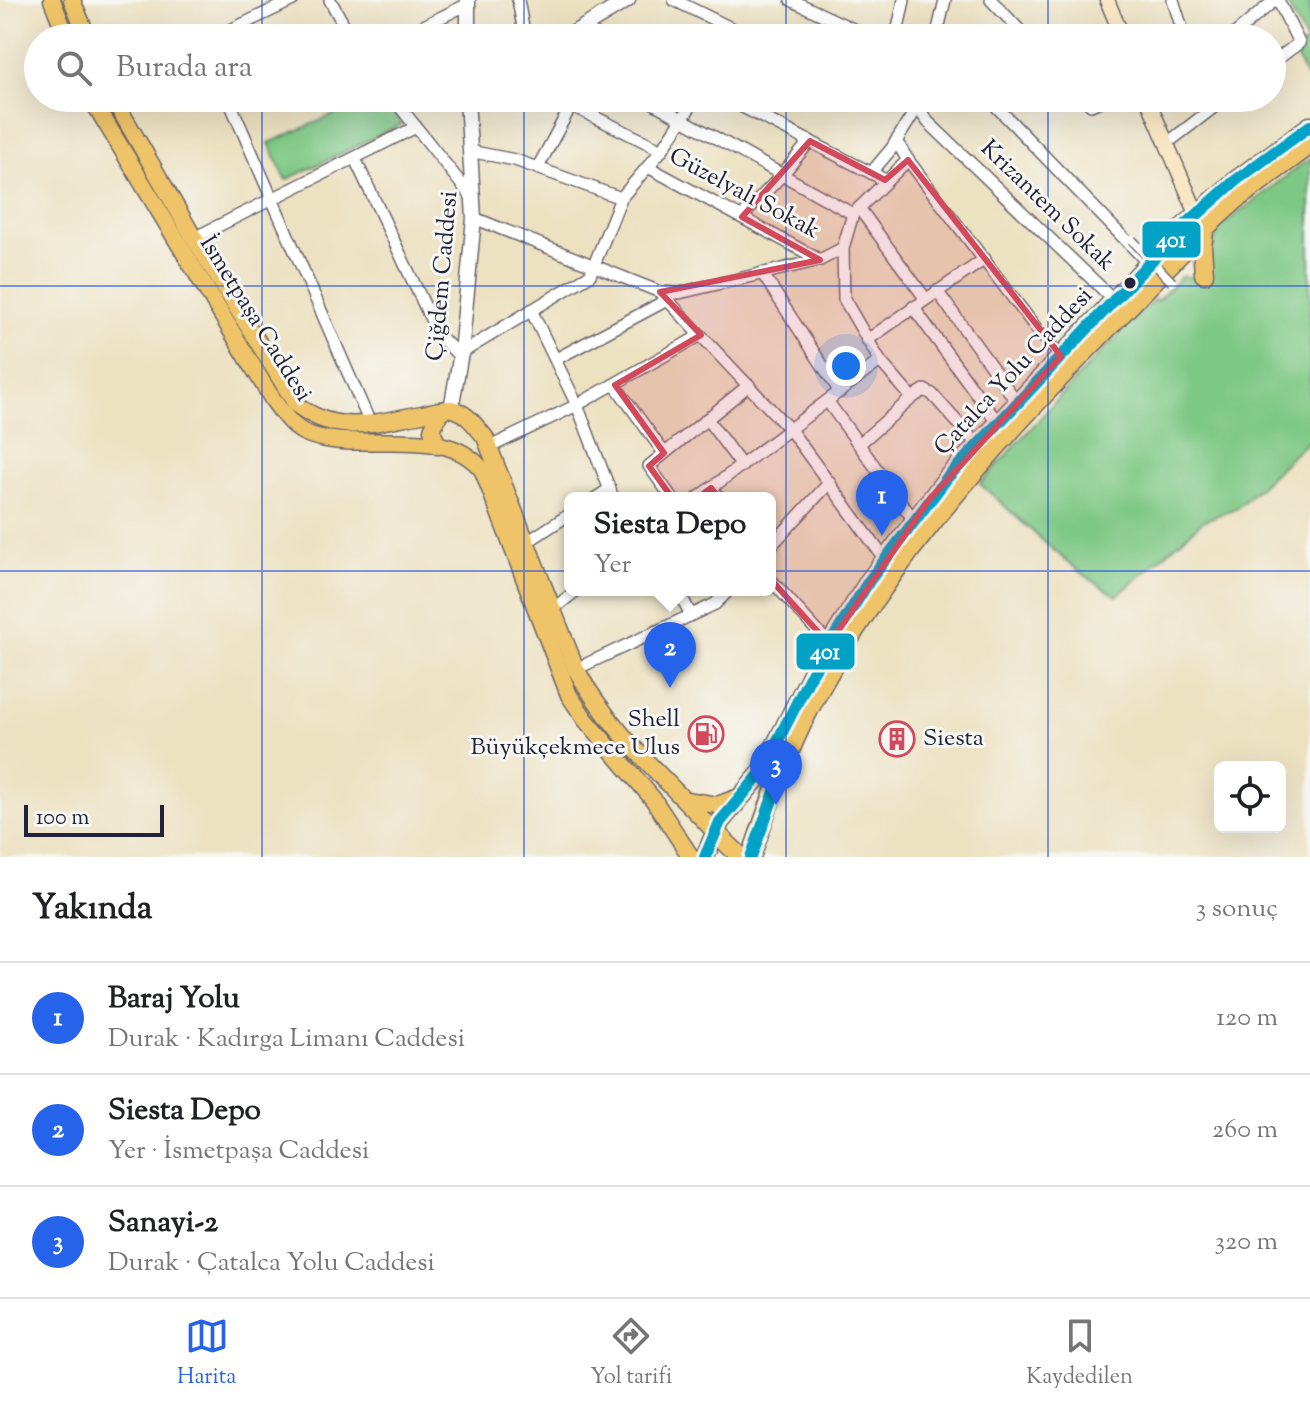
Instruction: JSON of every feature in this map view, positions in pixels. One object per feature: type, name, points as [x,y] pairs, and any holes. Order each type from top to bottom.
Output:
[{"type":"highway","name":"Çatalca Yolu Caddesi","points":[[751,857],[772,796],[809,708],[858,624],[927,527],[971,475],[1172,263],[1201,221],[1235,181],[1310,126]]},
{"type":"highway","name":"Çatalca Yolu Caddesi","points":[[705,857],[714,831],[754,783],[770,758],[829,644],[913,519],[977,444],[1149,264],[1201,221],[1237,199],[1310,145]]},
{"type":"highway","points":[[1172,263],[1194,267],[1204,274],[1201,221]]},
{"type":"highway","points":[[714,831],[741,857]]},
{"type":"main road","points":[[52,0],[61,24]]},
{"type":"main road","points":[[72,0],[82,24]]},
{"type":"main road","points":[[1107,0],[1117,24]]},
{"type":"main road","name":"İsmetpaşa Caddesi","points":[[101,112],[171,214],[255,354],[296,404],[311,416],[333,424],[370,423],[446,409]]},
{"type":"main road","name":"İsmetpaşa Caddesi","points":[[120,112],[171,214],[194,238],[255,354],[273,400],[288,420],[300,431],[338,441],[411,441],[458,451]]},
{"type":"main road","points":[[1155,112],[1201,221]]},
{"type":"main road","points":[[438,446],[432,430],[446,409],[462,413],[490,447],[527,542],[569,695],[585,719],[653,799],[691,857]]},
{"type":"main road","points":[[473,423],[473,435],[458,451],[470,456],[483,471],[576,669],[596,702],[647,762],[714,831]]},
{"type":"main road","points":[[633,774],[647,762]]},
{"type":"main road","points":[[686,800],[717,805],[742,796]]},
{"type":"street","points":[[243,24],[293,0]]},
{"type":"street","points":[[330,0],[343,24]]},
{"type":"street","points":[[518,0],[522,24]]},
{"type":"street","points":[[587,24],[609,5],[628,0]]},
{"type":"street","points":[[674,0],[723,24]]},
{"type":"street","points":[[791,0],[842,24]]},
{"type":"street","points":[[899,24],[904,0]]},
{"type":"street","points":[[939,24],[945,0]]},
{"type":"street","points":[[991,0],[1014,24]]},
{"type":"street","points":[[1173,0],[1181,24]]},
{"type":"street","points":[[1247,24],[1276,0],[1299,43],[1286,53]]},
{"type":"street","points":[[427,24],[464,5]]},
{"type":"street","points":[[234,112],[370,423]]},
{"type":"street","points":[[404,112],[474,201]]},
{"type":"street","name":"Çiğdem Caddesi","points":[[446,409],[461,355],[474,218],[469,112]]},
{"type":"street","points":[[538,167],[568,112]]},
{"type":"street","points":[[583,112],[662,150]]},
{"type":"street","points":[[671,112],[782,175],[856,211],[925,298]]},
{"type":"street","points":[[355,159],[438,334],[461,355],[590,275],[621,198],[662,150],[687,112]]},
{"type":"street","points":[[753,112],[885,180]]},
{"type":"street","points":[[871,173],[914,112]]},
{"type":"street","name":"Krizantem Sokak","points":[[924,112],[928,122],[1114,300]]},
{"type":"street","points":[[1002,112],[1149,264]]},
{"type":"street","points":[[1166,144],[1208,112]]},
{"type":"street","points":[[194,238],[416,127]]},
{"type":"street","points":[[742,217],[810,141]]},
{"type":"street","points":[[896,141],[1042,336],[1061,356]]},
{"type":"street","points":[[469,151],[538,167],[621,198]]},
{"type":"street","points":[[908,160],[856,211],[843,248],[844,299],[880,361],[912,398]]},
{"type":"street","name":"Güzelyalı Sokak","points":[[648,167],[820,260]]},
{"type":"street","points":[[474,218],[664,295],[791,431],[884,558]]},
{"type":"street","points":[[1132,240],[1172,282]]},
{"type":"street","points":[[556,359],[664,295],[820,260],[843,248]]},
{"type":"street","points":[[867,340],[985,259]]},
{"type":"street","points":[[762,273],[840,392]]},
{"type":"street","points":[[937,291],[1017,402]]},
{"type":"street","points":[[913,307],[998,423]]},
{"type":"street","points":[[531,310],[577,405],[611,492]]},
{"type":"street","points":[[490,447],[615,385],[701,335]]},
{"type":"street","points":[[716,492],[742,466],[880,361]]},
{"type":"street","points":[[615,385],[664,453]]},
{"type":"street","points":[[668,492],[649,466],[749,385]]},
{"type":"street","points":[[859,444],[924,390],[932,394],[977,444]]},
{"type":"street","points":[[828,402],[913,519]]},
{"type":"street","points":[[707,419],[742,466]]},
{"type":"street","points":[[776,540],[830,482]]},
{"type":"street","points":[[527,542],[564,518]]},
{"type":"street","points":[[776,586],[829,644]]},
{"type":"street","points":[[550,617],[571,596]]},
{"type":"street","points":[[681,596],[691,615]]},
{"type":"street","points":[[576,669],[715,604],[723,596]]},
{"type":"highlighted area","points":[[810,141],[885,180],[908,160],[1061,356],[929,500],[829,644],[756,563],[764,553],[711,488],[681,510],[649,466],[664,453],[615,385],[701,335],[660,292],[820,260],[742,217]]},
{"type":"green space","points":[[1285,0],[1310,0],[1310,85],[1294,52],[1307,42]]},
{"type":"green space","points":[[340,112],[394,112],[402,124],[286,180],[269,143]]},
{"type":"green space","points":[[1310,158],[1310,439],[1238,507],[1203,521],[1117,596],[1063,558],[980,484],[1154,299],[1157,301],[1182,276],[1197,278],[1220,227]]},
{"type":"transit line","name":"401","points":[[705,857],[720,822],[762,772],[812,673],[869,581],[947,478],[1181,229],[1235,181],[1310,126]]},
{"type":"transit line","name":"401","points":[[751,857],[787,759]]},
{"type":"place","name":"Baraj Yolu","points":[[882,536]]},
{"type":"place","name":"Siesta Depo","points":[[670,688]]},
{"type":"place","name":"Shell Büyükçekmece Ulus","points":[[706,734]]},
{"type":"place","name":"Siesta","points":[[897,739]]},
{"type":"place","name":"Sanayi-2","points":[[776,805]]}]
